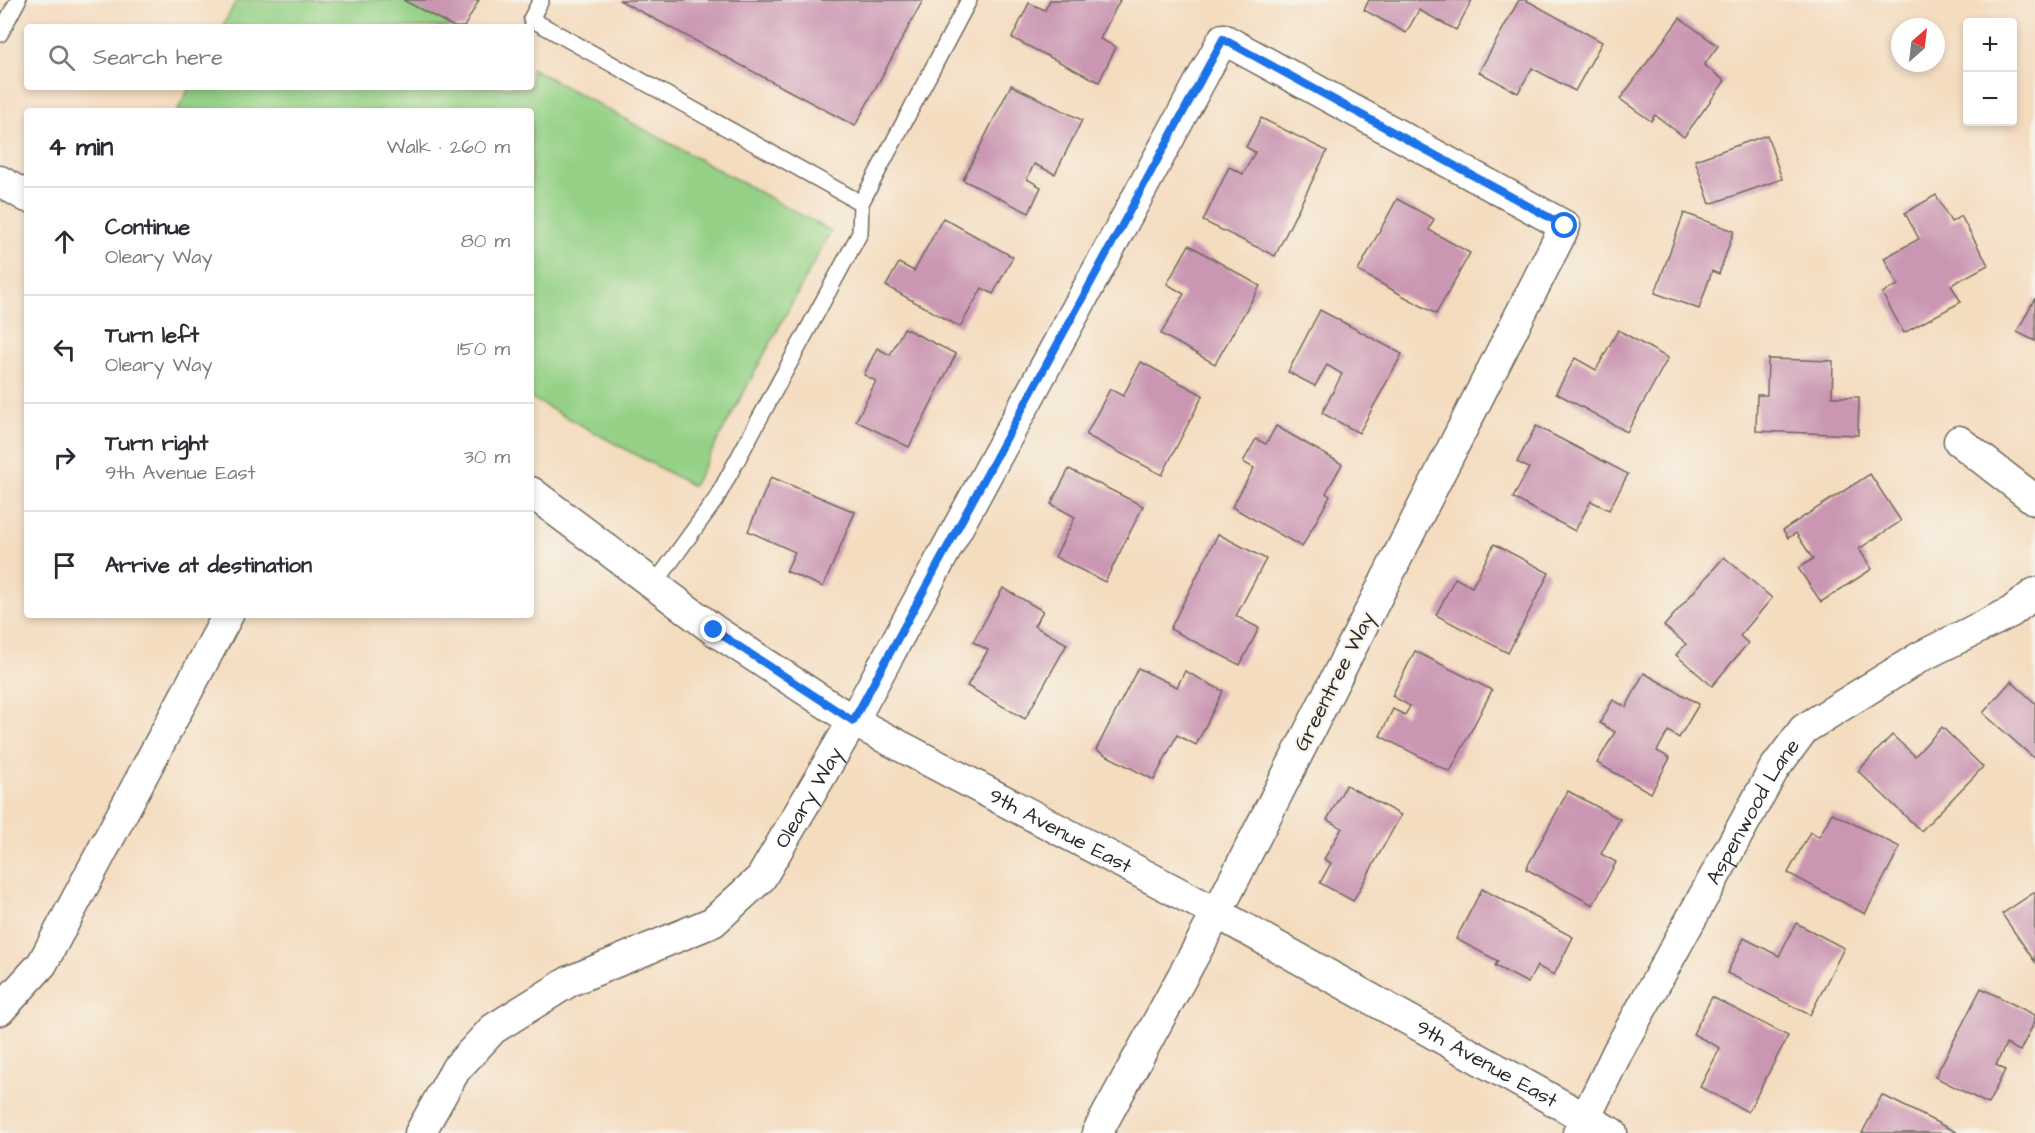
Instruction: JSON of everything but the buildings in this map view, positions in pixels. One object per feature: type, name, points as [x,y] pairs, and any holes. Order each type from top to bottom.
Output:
[{"type":"street","name":"Oleary Way","points":[[420,1133],[456,1069],[493,1029],[570,981],[713,921],[761,878],[853,721],[1223,39],[1565,226]]},
{"type":"street","points":[[0,181],[24,195]]},
{"type":"street","name":"Greentree Way","points":[[1097,1133],[1217,913],[1565,226]]},
{"type":"street","points":[[1959,441],[2035,500]]},
{"type":"street","name":"9th Avenue East","points":[[534,494],[714,630],[853,721],[1217,913],[1582,1126],[1612,1133]]},
{"type":"street","name":"Aspenwood Lane","points":[[1582,1126],[1618,1051],[1774,769],[1804,729],[1920,657],[2012,612],[2035,593]]},
{"type":"street","points":[[0,1010],[42,964],[226,618]]},
{"type":"lane","points":[[0,34],[18,0]]},
{"type":"lane","points":[[541,0],[531,19],[861,203]]},
{"type":"lane","points":[[654,585],[722,489],[860,232],[861,203],[969,0]]},
{"type":"green space","points":[[237,0],[405,0],[449,24],[224,24]]},
{"type":"green space","points":[[534,70],[831,231],[693,486],[534,400],[534,108],[179,108],[188,90],[534,90]]},
{"type":"route","points":[[714,630],[853,721],[1223,39],[1565,226]]}]
